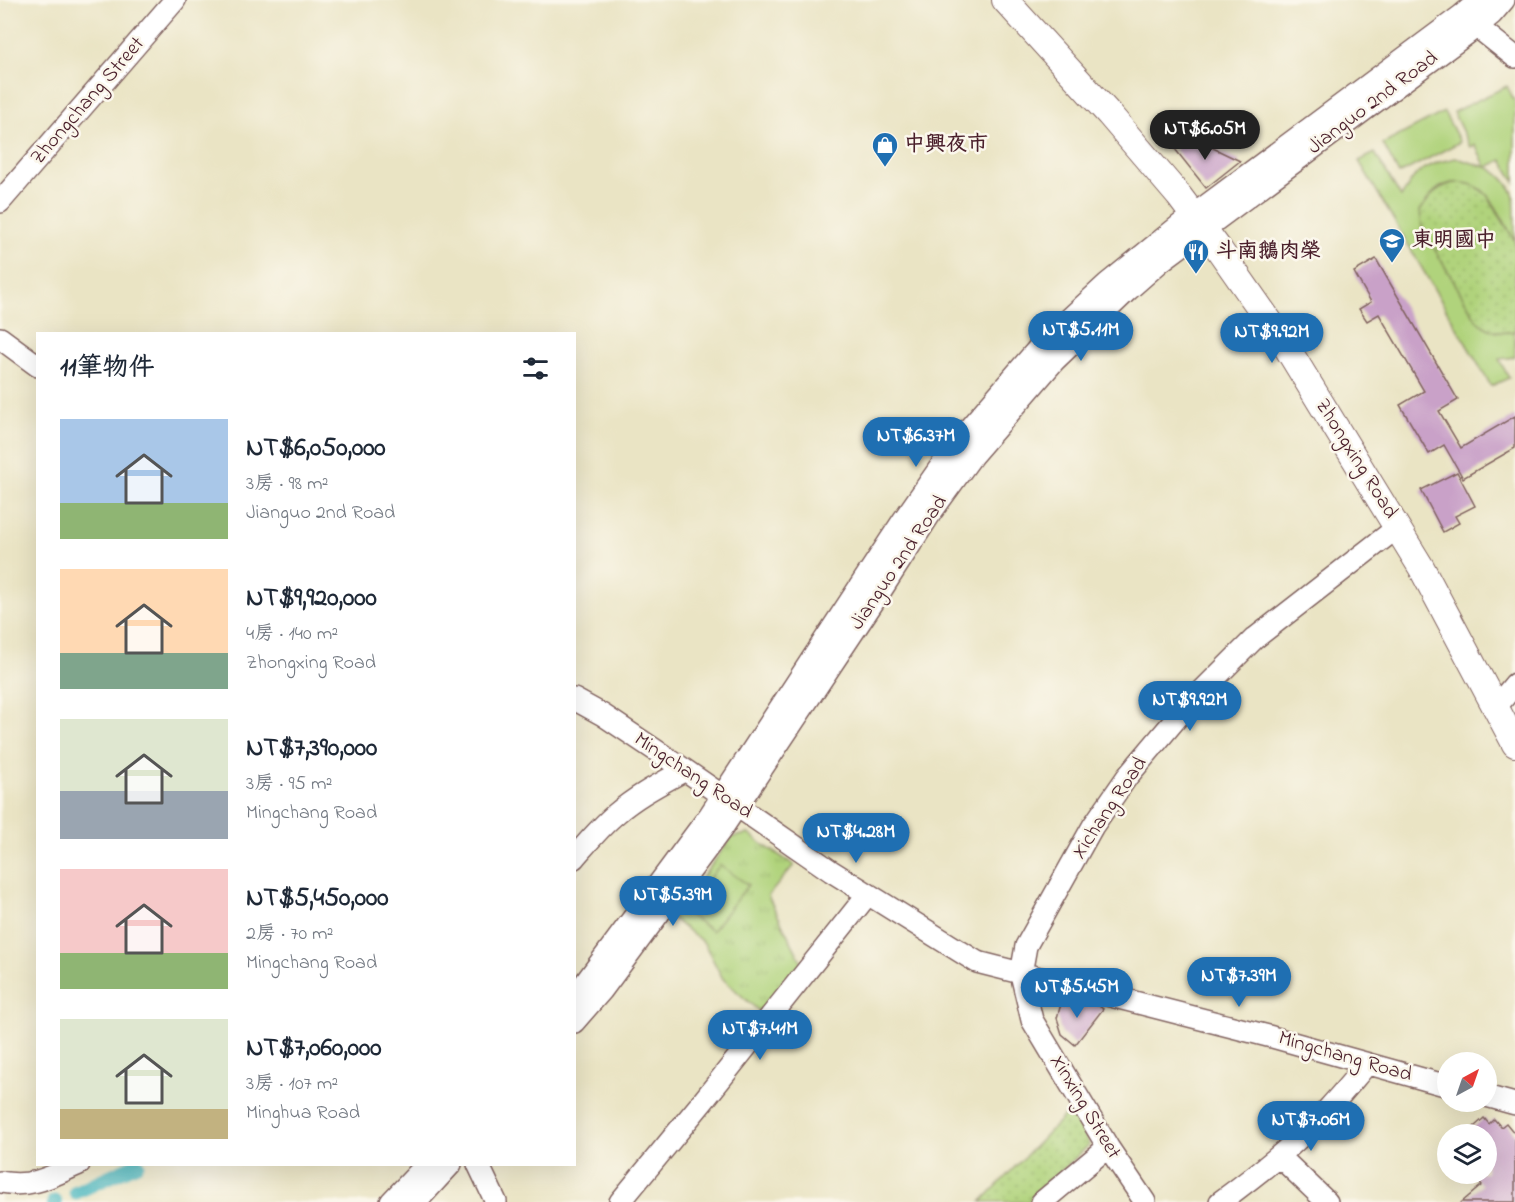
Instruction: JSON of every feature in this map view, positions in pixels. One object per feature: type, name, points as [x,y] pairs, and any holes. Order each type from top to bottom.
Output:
[{"type":"main road","name":"Zhongxing Road","points":[[1005,0],[1109,114],[1199,222],[1281,338],[1398,527],[1515,744]]},
{"type":"street","name":"Zhongchang Street","points":[[0,202],[175,0]]},
{"type":"street","name":"Jianguo 2nd Road","points":[[1469,21],[1480,0]]},
{"type":"street","name":"Jianguo 2nd Road","points":[[730,801],[904,519],[959,440],[1041,345],[1107,284],[1199,222],[1469,21],[1492,14],[1504,0]]},
{"type":"street","points":[[1469,21],[1515,57]]},
{"type":"street","points":[[0,338],[36,365]]},
{"type":"street","name":"Xichang Road","points":[[1021,974],[1026,946],[1093,826],[1127,777],[1162,735],[1209,682],[1254,639],[1398,527]]},
{"type":"street","points":[[1496,707],[1515,684]]},
{"type":"street","name":"Mingchang Road","points":[[576,700],[603,715],[686,770],[831,871],[977,962],[1238,1028],[1437,1083]]},
{"type":"street","points":[[576,856],[617,813],[650,789],[686,770]]},
{"type":"street","points":[[576,992],[730,801]]},
{"type":"street","points":[[576,1020],[602,990],[730,801]]},
{"type":"street","points":[[620,1202],[868,894]]},
{"type":"street","name":"Xinxing Street","points":[[1021,974],[1032,1020],[1108,1146],[1145,1202]]},
{"type":"street","points":[[1220,1202],[1279,1156],[1326,1111],[1367,1064]]},
{"type":"street","points":[[1497,1099],[1515,1104]]},
{"type":"street","points":[[1042,1202],[1108,1146]]},
{"type":"street","points":[[1279,1156],[1327,1202]]},
{"type":"street","points":[[0,1182],[15,1185],[33,1183],[74,1166]]},
{"type":"street","points":[[392,1202],[425,1166]]},
{"type":"street","points":[[416,1202],[449,1166]]},
{"type":"street","points":[[479,1166],[496,1202]]},
{"type":"green space","points":[[1507,86],[1515,102],[1515,182],[1502,160],[1487,167],[1503,179],[1514,196],[1515,241],[1488,196],[1469,184],[1454,183],[1440,187],[1420,211],[1422,228],[1477,321],[1494,331],[1504,333],[1515,331],[1515,357],[1499,359],[1509,378],[1491,386],[1359,161],[1375,153],[1401,197],[1413,178],[1423,169],[1439,162],[1456,158],[1486,167],[1475,145],[1470,147],[1453,112]]},
{"type":"green space","points":[[1444,112],[1460,142],[1399,174],[1383,144]]},
{"type":"green space","points":[[1460,182],[1474,185],[1487,195],[1515,241],[1515,331],[1504,333],[1495,331],[1477,321],[1422,228],[1420,211],[1428,199],[1441,188]]},
{"type":"green space","points":[[749,834],[794,865],[768,896],[803,965],[762,1014],[723,979],[704,943],[672,918],[732,837]]},
{"type":"green space","points":[[720,865],[748,885],[712,931],[684,911]]},
{"type":"green space","points":[[1073,1107],[1089,1145],[1028,1202],[981,1202]]},
{"type":"building","points":[[1188,136],[1240,161],[1206,188],[1175,149]]},
{"type":"building","points":[[1376,259],[1458,400],[1439,411],[1461,448],[1515,416],[1515,448],[1463,478],[1444,445],[1429,454],[1400,405],[1424,391],[1379,314],[1367,321],[1359,309],[1371,302],[1354,272]]},
{"type":"building","points":[[1457,472],[1475,506],[1455,516],[1459,523],[1443,532],[1421,490]]},
{"type":"building","points":[[1070,999],[1103,1009],[1075,1045],[1062,1034],[1057,1018],[1061,1004]]},
{"type":"building","points":[[1484,1118],[1489,1124],[1477,1124]]},
{"type":"building","points":[[1494,1119],[1501,1127],[1506,1123],[1515,1134],[1515,1202],[1462,1202],[1482,1185],[1497,1184],[1497,1124],[1489,1124]]},
{"type":"waterway","points":[[76,1192],[133,1166]]},
{"type":"place","name":"中興夜市","points":[[885,168]]},
{"type":"place","name":"東明國中","points":[[1392,264]]},
{"type":"place","name":"斗南鵝肉榮","points":[[1196,275]]}]
